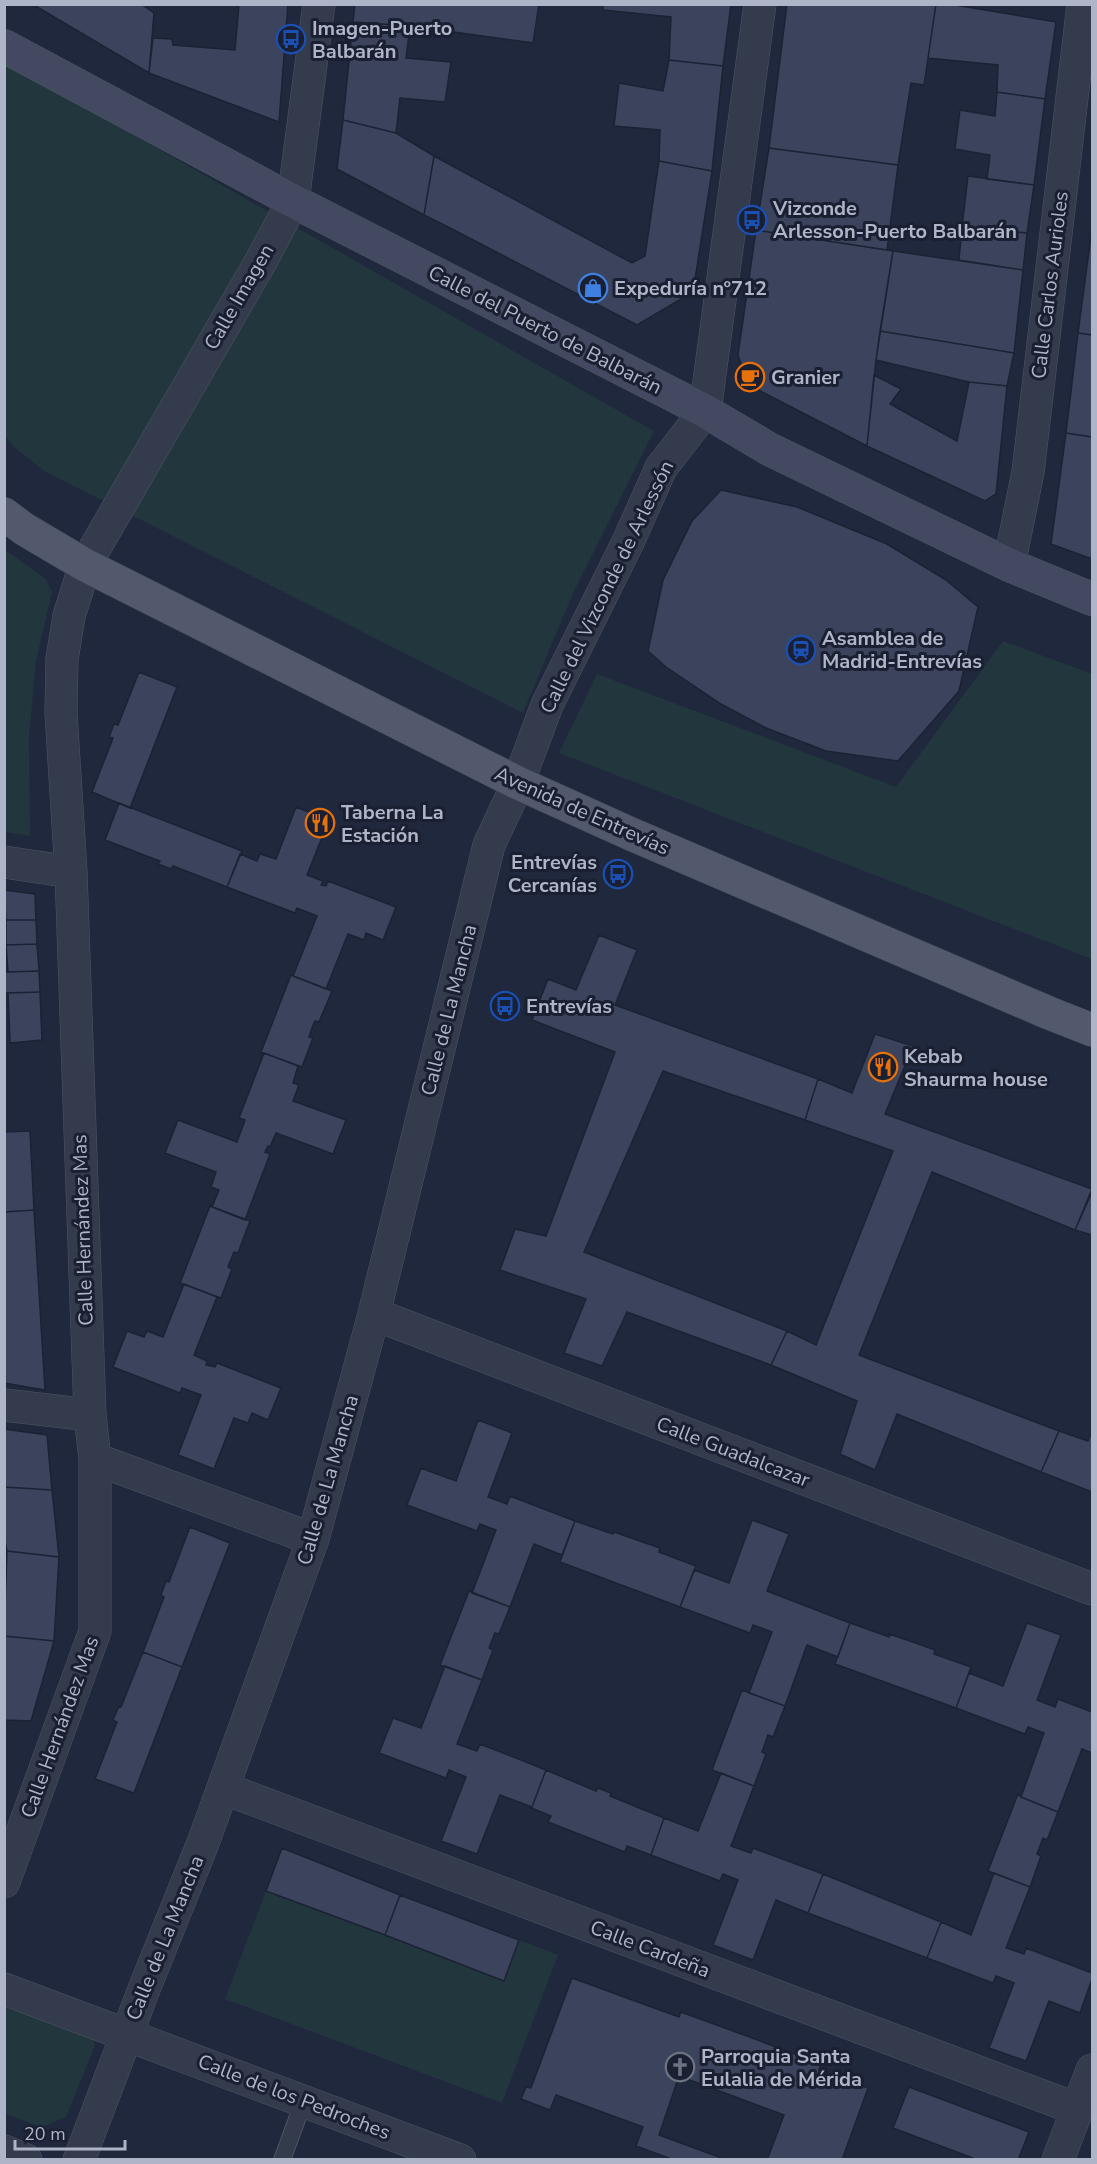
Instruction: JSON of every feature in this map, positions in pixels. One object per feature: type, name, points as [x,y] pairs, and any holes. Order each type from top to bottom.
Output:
[{"type":"main road","name":"Avenida de Entrevías","points":[[4,514],[24,529],[85,565],[518,783],[631,834],[1092,1030]]},
{"type":"street","name":"Calle Imagen","points":[[85,565],[260,263],[292,201],[320,4]]},
{"type":"street","name":"Calle del Vizconde de Arlessón","points":[[518,783],[547,705],[628,542],[661,468],[705,411],[760,4]]},
{"type":"street","name":"Calle Carlos Aurioles","points":[[1009,565],[1028,472],[1083,4]]},
{"type":"street","name":"Calle del Puerto de Balbarán","points":[[4,46],[292,201],[705,411],[769,449],[1009,565],[1092,599]]},
{"type":"street","name":"Calle Hernández Mas","points":[[4,1882],[95,1631],[95,1459],[90,1415],[71,872],[61,713],[62,660],[69,616],[85,565]]},
{"type":"street","name":"Calle de La Mancha","points":[[80,2160],[223,1788],[314,1539],[374,1314],[489,845],[518,783]]},
{"type":"street","points":[[4,862],[71,872]]},
{"type":"street","name":"Calle Guadalcazar","points":[[374,1314],[1092,1589]]},
{"type":"street","points":[[4,1405],[90,1415]]},
{"type":"street","points":[[95,1459],[314,1539]]},
{"type":"street","name":"Calle Cardeña","points":[[223,1788],[1077,2109]]},
{"type":"street","name":"Calle de los Pedroches","points":[[4,1989],[460,2160]]},
{"type":"street","points":[[1058,2160],[1092,2070]]},
{"type":"street","points":[[4,2151],[26,2160]]},
{"type":"lane","points":[[282,2160],[304,2100]]},
{"type":"shaded area","points":[[4,61],[654,431],[574,591],[523,713],[44,471],[13,446],[5,436]]},
{"type":"shaded area","points":[[4,549],[46,579],[52,592],[36,661],[29,735],[30,836],[5,832]]},
{"type":"shaded area","points":[[1003,641],[1092,674],[1092,959],[559,753],[597,674],[896,787]]},
{"type":"shaded area","points":[[266,1891],[503,1980],[519,1940],[558,1955],[502,2103],[225,1999]]},
{"type":"shaded area","points":[[4,1996],[91,2031],[95,2046],[66,2117],[42,2127],[5,2114]]},
{"type":"building","points":[[32,4],[141,4],[154,13],[149,73]]},
{"type":"building","points":[[239,4],[288,4],[279,122],[149,73],[153,38],[172,39],[173,45],[235,50]]},
{"type":"building","points":[[355,4],[539,4],[533,43],[410,26],[353,22]]},
{"type":"building","points":[[603,4],[731,4],[723,66],[669,60],[671,17],[603,10]]},
{"type":"building","points":[[787,4],[936,4],[924,85],[911,83],[898,165],[769,148]]},
{"type":"building","points":[[936,4],[949,4],[1056,22],[1045,99],[997,92],[998,65],[928,58]]},
{"type":"building","points":[[353,22],[410,26],[406,58],[451,62],[445,102],[400,98],[396,133],[343,120]]},
{"type":"building","points":[[669,60],[723,66],[712,171],[659,161],[660,130],[614,126],[619,83],[663,91]]},
{"type":"building","points":[[997,92],[1045,99],[1034,185],[987,179],[990,155],[955,149],[960,110],[995,116]]},
{"type":"building","points":[[343,120],[396,133],[434,156],[424,215],[337,169]]},
{"type":"building","points":[[769,148],[898,165],[887,250],[756,230]]},
{"type":"building","points":[[434,156],[632,263],[645,256],[659,161],[712,171],[693,292],[637,325],[424,215]]},
{"type":"building","points":[[968,176],[1034,185],[1027,233],[962,227]]},
{"type":"building","points":[[962,227],[1027,233],[1023,270],[959,260]]},
{"type":"building","points":[[1092,228],[1092,335],[1078,333]]},
{"type":"building","points":[[756,230],[893,251],[876,360],[867,446],[762,392],[746,378],[738,355]]},
{"type":"building","points":[[893,251],[1023,270],[1014,353],[880,331]]},
{"type":"building","points":[[880,331],[1014,353],[1007,386],[969,382],[876,360]]},
{"type":"building","points":[[1078,333],[1092,335],[1092,437],[1066,433]]},
{"type":"building","points":[[874,375],[901,389],[890,404],[957,441],[969,382],[1007,386],[996,494],[985,501],[867,446]]},
{"type":"building","points":[[1066,433],[1092,437],[1092,559],[1051,544]]},
{"type":"building","name":"Asamblea de Madrid-Entrevías","points":[[721,490],[797,507],[887,544],[946,580],[978,607],[959,691],[898,761],[826,751],[766,728],[721,704],[666,667],[648,651],[663,580],[692,521]]},
{"type":"building","points":[[139,672],[177,687],[130,808],[92,792],[113,738],[109,737],[114,724],[118,725]]},
{"type":"building","points":[[119,803],[242,851],[227,887],[173,866],[171,869],[158,864],[160,861],[105,840]]},
{"type":"building","points":[[296,807],[329,820],[307,875],[323,881],[321,885],[326,886],[328,881],[396,907],[383,940],[366,933],[364,940],[348,934],[326,989],[293,976],[317,916],[297,908],[295,913],[227,887],[240,854],[257,861],[260,854],[276,859]]},
{"type":"building","points":[[4,890],[35,894],[36,920],[6,920]]},
{"type":"building","points":[[6,920],[36,920],[37,944],[6,945]]},
{"type":"building","points":[[599,935],[637,950],[615,1005],[818,1079],[805,1120],[663,1071],[584,1252],[787,1331],[771,1365],[627,1312],[602,1366],[564,1353],[586,1299],[500,1270],[515,1229],[546,1236],[615,1052],[532,1020],[548,979],[576,990]]},
{"type":"building","points":[[37,944],[39,971],[8,972],[6,945]]},
{"type":"building","points":[[39,971],[40,992],[4,993],[4,972]]},
{"type":"building","points":[[291,975],[332,991],[319,1022],[315,1021],[312,1028],[309,1037],[313,1038],[302,1067],[261,1052]]},
{"type":"building","points":[[40,992],[42,1040],[10,1043],[8,993]]},
{"type":"building","points":[[875,1034],[913,1046],[885,1114],[1092,1189],[1075,1230],[932,1172],[859,1355],[1059,1431],[1041,1472],[897,1414],[875,1470],[840,1454],[857,1401],[771,1365],[787,1331],[816,1345],[893,1151],[805,1120],[818,1079],[852,1093]]},
{"type":"building","points":[[264,1053],[298,1066],[293,1083],[299,1085],[293,1101],[346,1120],[333,1154],[276,1133],[270,1147],[268,1146],[265,1152],[270,1154],[245,1220],[212,1207],[219,1190],[211,1187],[216,1172],[165,1153],[178,1120],[237,1142],[245,1120],[239,1118]]},
{"type":"building","points":[[30,1131],[34,1210],[4,1212],[4,1132]]},
{"type":"building","points":[[1092,1192],[1092,1235],[1075,1230]]},
{"type":"building","points":[[210,1206],[250,1221],[238,1253],[234,1252],[228,1267],[232,1269],[221,1298],[180,1283]]},
{"type":"building","points":[[34,1210],[45,1390],[4,1383],[4,1212]]},
{"type":"building","points":[[184,1284],[217,1297],[194,1355],[207,1361],[206,1365],[215,1367],[217,1363],[281,1388],[268,1420],[252,1413],[248,1423],[234,1418],[214,1469],[178,1455],[201,1395],[182,1388],[180,1393],[113,1367],[127,1331],[144,1337],[147,1331],[163,1337]]},
{"type":"building","points":[[478,1420],[512,1433],[488,1497],[507,1504],[510,1496],[575,1521],[562,1555],[534,1544],[510,1607],[472,1593],[496,1530],[480,1524],[477,1531],[407,1505],[421,1468],[456,1481]]},
{"type":"building","points":[[4,1429],[47,1435],[52,1490],[4,1487]]},
{"type":"building","points":[[1059,1431],[1088,1441],[1092,1431],[1092,1492],[1041,1472]]},
{"type":"building","points":[[4,1487],[52,1490],[59,1557],[7,1551],[4,1536]]},
{"type":"building","points":[[752,1520],[789,1534],[767,1591],[850,1623],[838,1657],[807,1645],[785,1706],[749,1693],[772,1632],[753,1625],[750,1633],[680,1607],[694,1570],[729,1583]]},
{"type":"building","points":[[575,1521],[660,1548],[659,1552],[696,1566],[680,1607],[560,1562]]},
{"type":"building","points":[[190,1527],[230,1543],[182,1667],[143,1652],[164,1597],[161,1595],[166,1581],[169,1582]]},
{"type":"building","points":[[7,1551],[59,1557],[54,1641],[4,1636]]},
{"type":"building","points":[[469,1591],[510,1607],[499,1634],[495,1633],[489,1648],[493,1650],[482,1680],[440,1665]]},
{"type":"building","points":[[850,1623],[935,1650],[934,1654],[971,1667],[956,1708],[835,1664]]},
{"type":"building","points":[[1027,1623],[1061,1635],[1037,1700],[1055,1707],[1058,1699],[1092,1712],[1092,1753],[1082,1749],[1058,1812],[1021,1797],[1044,1733],[1028,1727],[1025,1734],[956,1708],[969,1673],[1003,1686]]},
{"type":"building","points":[[4,1636],[54,1641],[31,1721],[4,1720]]},
{"type":"building","points":[[143,1652],[182,1667],[134,1793],[95,1779],[117,1722],[113,1720],[119,1706],[121,1707]]},
{"type":"building","points":[[445,1666],[482,1680],[457,1744],[477,1751],[480,1744],[546,1770],[532,1807],[500,1795],[477,1854],[441,1841],[466,1777],[449,1770],[446,1778],[379,1753],[393,1718],[421,1728]]},
{"type":"building","points":[[742,1690],[785,1706],[773,1737],[768,1735],[762,1752],[766,1754],[754,1786],[712,1770]]},
{"type":"building","points":[[546,1770],[596,1791],[598,1788],[611,1793],[610,1796],[664,1818],[651,1855],[627,1846],[625,1852],[548,1822],[551,1816],[529,1807],[532,1807]]},
{"type":"building","points":[[721,1773],[754,1786],[731,1846],[751,1853],[753,1848],[823,1874],[808,1913],[776,1900],[753,1960],[713,1945],[738,1880],[723,1874],[720,1881],[651,1855],[664,1818],[698,1831]]},
{"type":"building","points":[[1018,1794],[1058,1812],[1047,1840],[1043,1838],[1037,1854],[1041,1856],[1030,1887],[988,1871]]},
{"type":"building","points":[[282,1848],[400,1895],[385,1935],[266,1891]]},
{"type":"building","points":[[994,1873],[1030,1887],[1006,1948],[1024,1954],[1026,1948],[1092,1973],[1080,2013],[1049,2001],[1026,2061],[989,2048],[1014,1983],[996,1976],[993,1983],[927,1958],[941,1922],[971,1935]]},
{"type":"building","points":[[823,1874],[941,1922],[927,1958],[808,1913]]},
{"type":"building","points":[[400,1895],[519,1940],[504,1981],[385,1935]]},
{"type":"building","name":"Parroquia Santa Eulalia de Mérida","points":[[572,1978],[679,2017],[681,2012],[744,2035],[821,2064],[819,2070],[868,2088],[842,2160],[767,2160],[784,2115],[679,2076],[659,2135],[727,2160],[674,2160],[636,2146],[643,2127],[556,2095],[550,2110],[521,2099],[526,2087],[531,2088]]},
{"type":"building","points":[[909,2087],[1029,2132],[1018,2160],[978,2160],[893,2128]]},
{"type":"place","name":"Imagen-Puerto Balbarán","points":[[291,39]]},
{"type":"place","name":"Vizconde Arlesson-Puerto Balbarán","points":[[752,220]]},
{"type":"place","name":"Expeduría nº712","points":[[593,288]]},
{"type":"place","name":"Granier","points":[[750,377]]},
{"type":"place","name":"Asamblea de Madrid-Entrevías","points":[[801,650]]},
{"type":"place","name":"Taberna La Estación","points":[[320,823]]},
{"type":"place","name":"Entrevías Cercanías","points":[[618,874]]},
{"type":"place","name":"Entrevías","points":[[505,1006]]},
{"type":"place","name":"Kebab Shaurma house","points":[[883,1067]]},
{"type":"place","name":"Parroquia Santa Eulalia de Mérida","points":[[680,2067]]}]
